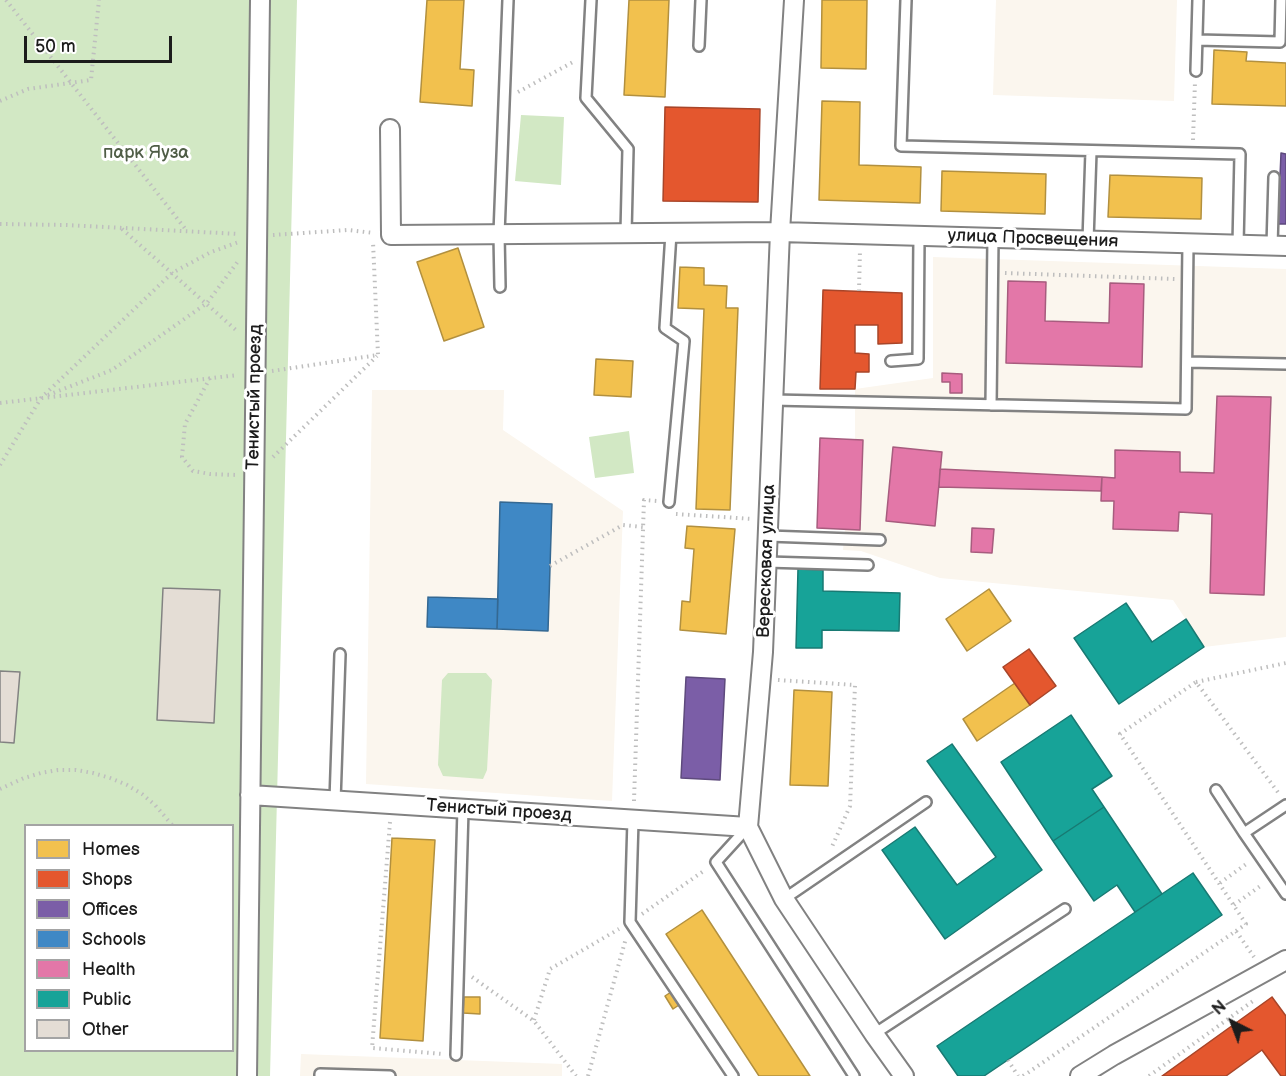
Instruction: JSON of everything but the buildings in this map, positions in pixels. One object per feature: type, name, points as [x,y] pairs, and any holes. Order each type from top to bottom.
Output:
[{"type":"street","name":"Тенистый проезд","points":[[247,1076],[260,0]]},
{"type":"street","name":"Вересковая улица","points":[[748,827],[761,678],[780,232],[794,0]]},
{"type":"street","name":"улица Просвещения","points":[[390,129],[391,235],[780,232],[1279,246]]},
{"type":"street","name":"Тенистый проезд","points":[[250,795],[463,809],[518,817],[585,821],[633,820],[748,827]]},
{"type":"street","points":[[748,827],[784,899],[904,1076]]},
{"type":"street","points":[[1080,1076],[1114,1054],[1286,960]]},
{"type":"lane","points":[[500,287],[499,234],[508,0]]},
{"type":"lane","points":[[591,0],[586,98],[628,149],[626,233]]},
{"type":"lane","points":[[699,46],[701,0]]},
{"type":"lane","points":[[906,0],[902,146],[1240,154],[1238,245]]},
{"type":"lane","points":[[1196,71],[1198,0]]},
{"type":"lane","points":[[1197,40],[1280,42],[1281,0]]},
{"type":"lane","points":[[1088,241],[1090,150]]},
{"type":"lane","points":[[1274,177],[1279,246]]},
{"type":"lane","points":[[669,502],[684,341],[665,327],[671,233]]},
{"type":"lane","points":[[891,361],[918,359],[919,236]]},
{"type":"lane","points":[[991,405],[993,238]]},
{"type":"lane","points":[[773,400],[1186,409],[1188,243]]},
{"type":"lane","points":[[1186,362],[1286,364]]},
{"type":"lane","points":[[768,528],[880,540]]},
{"type":"lane","points":[[767,562],[868,565]]},
{"type":"lane","points":[[335,801],[340,654]]},
{"type":"lane","points":[[1215,790],[1286,894]]},
{"type":"lane","points":[[784,899],[926,802]]},
{"type":"lane","points":[[1244,833],[1286,804]]},
{"type":"lane","points":[[456,1055],[463,809]]},
{"type":"lane","points":[[633,820],[630,922],[733,1076]]},
{"type":"lane","points":[[748,827],[716,862],[854,1076]]},
{"type":"lane","points":[[874,1034],[1065,909]]},
{"type":"lane","points":[[320,1076],[320,1074],[390,1076]]},
{"type":"path","points":[[6,0],[188,231]]},
{"type":"path","points":[[0,100],[28,89],[91,80],[99,0]]},
{"type":"path","points":[[504,99],[588,54]]},
{"type":"path","points":[[1192,153],[1196,71]]},
{"type":"path","points":[[0,224],[66,225],[257,236],[348,230],[373,233]]},
{"type":"path","points":[[210,378],[185,424],[182,457],[193,471],[254,476],[378,355],[373,233],[377,224]]},
{"type":"path","points":[[122,229],[256,347]]},
{"type":"path","points":[[859,291],[861,234]]},
{"type":"path","points":[[0,465],[41,398],[172,273],[211,252],[257,236]]},
{"type":"path","points":[[41,398],[112,370],[207,303],[257,236]]},
{"type":"path","points":[[992,272],[1187,279]]},
{"type":"path","points":[[0,403],[256,373],[378,355]]},
{"type":"path","points":[[633,820],[645,500],[669,502],[667,514],[768,528]]},
{"type":"path","points":[[550,566],[623,525],[644,527]]},
{"type":"path","points":[[1023,1076],[1246,924],[1120,734],[1196,682],[1286,663]]},
{"type":"path","points":[[761,678],[855,685],[849,806],[820,874]]},
{"type":"path","points":[[1196,682],[1286,804]]},
{"type":"path","points":[[0,789],[24,778],[58,770],[93,773],[118,781],[142,794],[172,824]]},
{"type":"path","points":[[391,804],[372,1048],[456,1055]]},
{"type":"path","points":[[1220,883],[1259,855]]},
{"type":"path","points":[[1234,905],[1274,875]]},
{"type":"path","points":[[534,1020],[550,969],[630,922]]},
{"type":"path","points":[[1236,931],[1264,971]]},
{"type":"path","points":[[459,968],[534,1020],[576,1076]]},
{"type":"path","points":[[1149,1076],[1253,1001]]},
{"type":"path","points":[[1008,1060],[1018,1076]]},
{"type":"shaded area","points":[[996,0],[1177,0],[1174,101],[993,95]]},
{"type":"shaded area","points":[[933,257],[1286,269],[1286,637],[1204,647],[1173,600],[940,578],[861,551],[843,550],[845,529],[860,529],[863,440],[855,440],[855,389],[933,378]]},
{"type":"shaded area","points":[[372,390],[504,390],[503,430],[623,511],[612,801],[366,784]]},
{"type":"shaded area","points":[[301,1054],[562,1064],[562,1076],[300,1076]]},
{"type":"green space","name":"парк Яуза","points":[[0,0],[297,0],[270,1076],[0,1076]]},
{"type":"green space","points":[[521,115],[564,117],[561,185],[515,181]]},
{"type":"green space","points":[[629,431],[634,473],[595,478],[589,437]]},
{"type":"green space","points":[[448,673],[486,673],[492,680],[487,770],[483,779],[443,776],[438,765],[442,680]]}]
